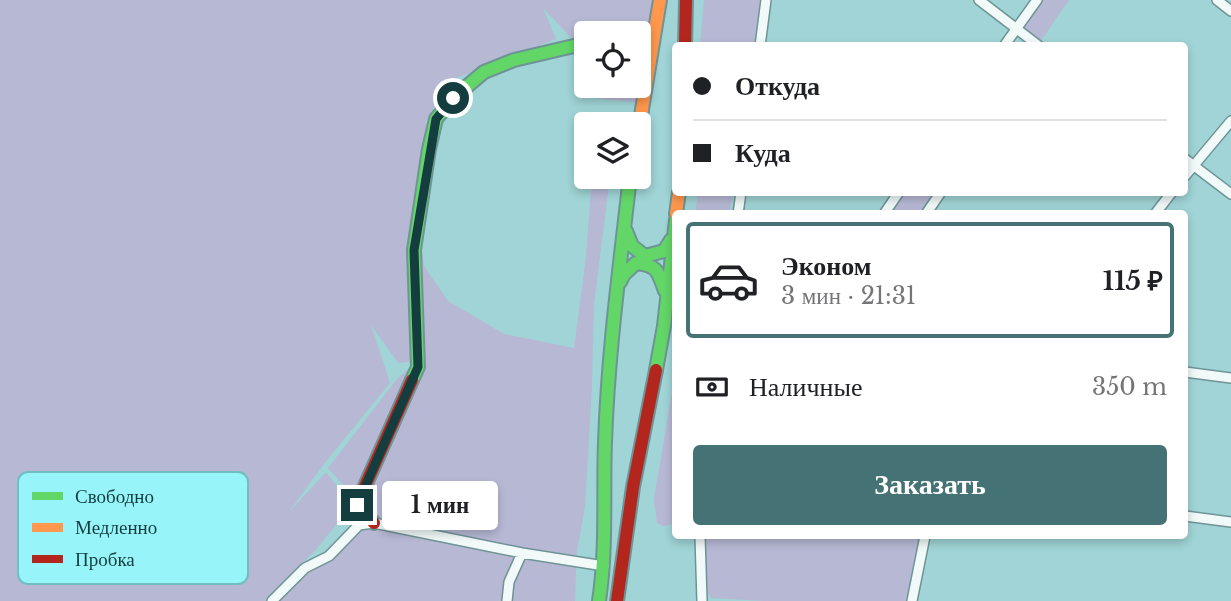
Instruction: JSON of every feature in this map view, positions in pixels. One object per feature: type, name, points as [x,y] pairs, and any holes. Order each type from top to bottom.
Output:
[{"type":"main road","points":[[642,112],[660,0]]},
{"type":"main road","points":[[685,42],[686,0]]},
{"type":"main road","points":[[374,523],[357,505],[418,367],[414,250],[436,119],[453,98],[484,72],[514,60],[574,46]]},
{"type":"main road","points":[[599,601],[604,566],[605,442],[616,291],[628,189]]},
{"type":"main road","points":[[624,223],[630,244],[635,251],[645,256],[664,251],[672,238]]},
{"type":"main road","points":[[617,601],[633,487],[664,326],[672,246]]},
{"type":"main road","points":[[616,291],[624,274],[636,263],[642,263],[649,264],[658,272],[667,296]]},
{"type":"street","points":[[761,42],[766,0]]},
{"type":"street","points":[[979,0],[1034,42]]},
{"type":"street","points":[[1007,42],[1037,0]]},
{"type":"street","points":[[1217,0],[1231,11]]},
{"type":"street","points":[[1188,172],[1231,121]]},
{"type":"street","points":[[1188,161],[1231,194]]},
{"type":"street","points":[[1158,210],[1169,196]]},
{"type":"street","points":[[1188,372],[1231,378]]},
{"type":"street","points":[[1188,516],[1231,522]]},
{"type":"street","points":[[272,601],[305,568],[329,556],[359,525],[374,523],[522,553],[604,566]]},
{"type":"street","points":[[700,539],[702,601]]},
{"type":"street","points":[[912,601],[924,539]]},
{"type":"street","points":[[507,601],[509,582],[522,553]]},
{"type":"shaded area","points":[[0,0],[659,0],[651,52],[651,21],[574,21],[574,41],[543,8],[556,39],[449,81],[425,123],[436,122],[419,228],[424,266],[448,301],[504,334],[574,348],[586,257],[591,189],[608,189],[594,304],[585,507],[577,551],[575,601],[276,601],[366,510],[328,468],[397,379],[417,361],[398,363],[371,325],[390,383],[288,513],[326,472],[352,505],[318,547],[267,601],[0,601]]},
{"type":"shaded area","points":[[704,0],[760,0],[754,42],[700,42]]},
{"type":"shaded area","points":[[1039,0],[1069,0],[1040,42],[1024,30],[1023,23]]},
{"type":"shaded area","points":[[592,98],[644,98],[643,103]]},
{"type":"shaded area","points":[[698,196],[733,196],[730,210],[695,210]]},
{"type":"shaded area","points":[[900,196],[935,196],[924,210],[891,210]]},
{"type":"shaded area","points":[[672,392],[672,524],[663,526],[657,523],[654,499]]},
{"type":"shaded area","points":[[704,539],[921,539],[910,601],[764,601],[711,598],[707,591]]},
{"type":"traffic: fast","points":[[412,380],[418,367],[414,250],[436,119],[453,98],[484,72],[514,60],[574,46]]},
{"type":"traffic: fast","points":[[599,601],[603,561],[609,375],[629,189]]},
{"type":"traffic: fast","points":[[626,231],[632,246],[645,256],[664,251],[671,240]]},
{"type":"traffic: fast","points":[[656,370],[672,255]]},
{"type":"traffic: fast","points":[[620,282],[636,263],[643,264],[656,271],[665,291]]},
{"type":"traffic: slow","points":[[642,112],[660,0]]},
{"type":"traffic: slow","points":[[677,210],[678,196]]},
{"type":"traffic: jam","points":[[685,42],[686,0]]},
{"type":"traffic: jam","points":[[617,601],[633,487],[656,370]]},
{"type":"traffic: jam","points":[[374,523],[357,504],[412,380]]},
{"type":"route","points":[[357,505],[418,367],[414,250],[436,119],[453,98]]}]
